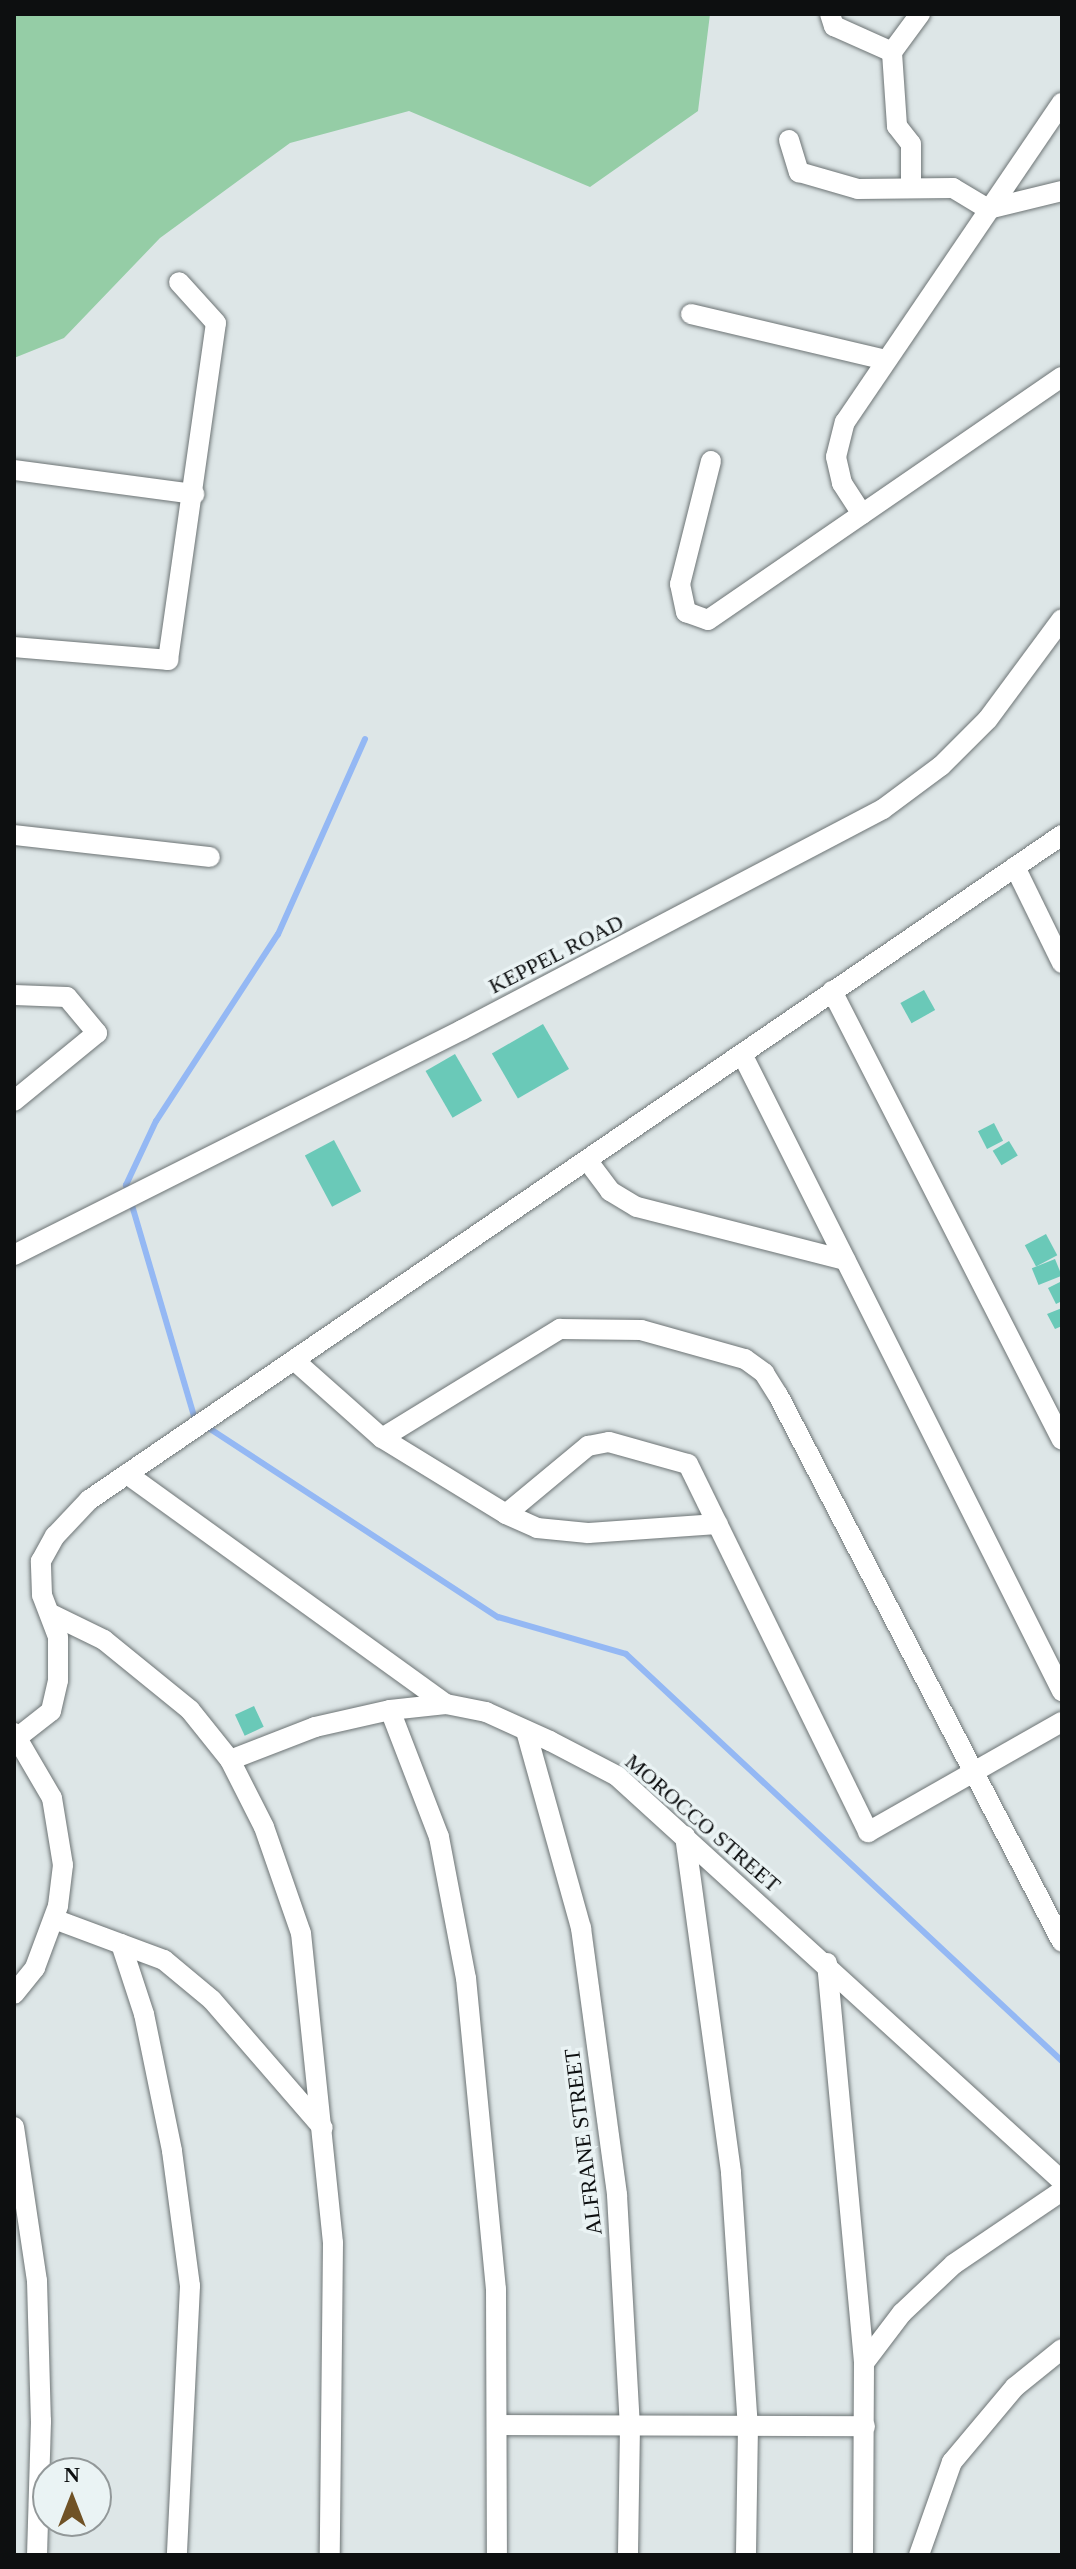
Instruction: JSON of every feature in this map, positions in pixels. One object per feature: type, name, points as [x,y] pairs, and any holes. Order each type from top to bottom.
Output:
[{"type":"street","points":[[830,14],[834,26],[892,52]]},
{"type":"street","points":[[911,188],[911,144],[897,126],[892,52],[920,14]]},
{"type":"street","points":[[862,514],[842,483],[836,457],[845,422],[1062,103]]},
{"type":"street","points":[[789,140],[799,172],[858,189],[953,188],[988,209],[1062,191]]},
{"type":"street","points":[[14,647],[168,660],[216,323],[179,282]]},
{"type":"street","points":[[691,314],[886,360]]},
{"type":"street","points":[[711,461],[680,584],[686,612],[708,620],[1062,377]]},
{"type":"street","points":[[14,470],[194,494]]},
{"type":"street","name":"KEPPEL ROAD","points":[[14,1255],[883,809],[941,766],[988,719],[1062,619]]},
{"type":"street","points":[[14,835],[210,857]]},
{"type":"street","points":[[14,1994],[35,1968],[54,1919],[63,1865],[52,1798],[16,1735],[51,1711],[58,1680],[53,1615],[42,1595],[41,1561],[48,1548],[89,1500],[1062,835]]},
{"type":"street","points":[[1015,867],[1062,963]]},
{"type":"street","points":[[832,991],[1062,1440]]},
{"type":"street","points":[[14,995],[67,997],[97,1033],[14,1101]]},
{"type":"street","points":[[742,1054],[1062,1691]]},
{"type":"street","points":[[587,1160],[610,1191],[637,1207],[845,1260]]},
{"type":"street","points":[[382,1438],[560,1329],[641,1330],[745,1359],[764,1373],[1062,1942]]},
{"type":"street","points":[[294,1360],[382,1438],[506,1514],[537,1528],[588,1533],[718,1524]]},
{"type":"street","points":[[506,1514],[588,1446],[609,1442],[688,1464],[868,1832],[1062,1722]]},
{"type":"street","points":[[127,1474],[446,1704]]},
{"type":"street","points":[[53,1615],[116,1650],[190,1710],[230,1760],[264,1827],[301,1933],[333,2243],[330,2555]]},
{"type":"street","name":"MOROCCO STREET","points":[[230,1760],[315,1727],[390,1710],[446,1704],[486,1712],[617,1776],[827,1963],[1062,2181]]},
{"type":"street","points":[[390,1710],[439,1837],[466,1978],[496,2289],[499,2425],[497,2555]]},
{"type":"street","name":"ALFRANE STREET","points":[[526,1731],[581,1928],[617,2195],[630,2426],[628,2555]]},
{"type":"street","points":[[685,1836],[731,2173],[748,2426],[746,2555]]},
{"type":"street","points":[[54,1919],[164,1960],[212,2000],[323,2128]]},
{"type":"street","points":[[121,1944],[144,2014],[166,2121],[190,2286],[177,2555]]},
{"type":"street","points":[[827,1963],[864,2363],[863,2555]]},
{"type":"street","points":[[14,2127],[37,2281],[41,2421],[37,2555]]},
{"type":"street","points":[[864,2363],[902,2313],[954,2264],[1062,2191]]},
{"type":"street","points":[[919,2555],[952,2462],[1015,2387],[1062,2349]]},
{"type":"street","points":[[499,2425],[865,2426]]},
{"type":"green space","points":[[14,14],[710,14],[698,111],[590,187],[409,111],[290,143],[160,238],[64,338],[14,358]]},
{"type":"building","points":[[924,990],[935,1010],[912,1023],[900,1003]]},
{"type":"building","points":[[543,1024],[569,1069],[518,1099],[492,1054]]},
{"type":"building","points":[[455,1054],[482,1101],[453,1118],[426,1071]]},
{"type":"building","points":[[994,1123],[1003,1141],[987,1149],[978,1131]]},
{"type":"building","points":[[334,1140],[361,1191],[332,1207],[305,1155]]},
{"type":"building","points":[[1009,1141],[1018,1156],[1001,1165],[993,1151]]},
{"type":"building","points":[[1046,1234],[1057,1255],[1036,1266],[1025,1245]]},
{"type":"building","points":[[1055,1259],[1062,1276],[1039,1285],[1032,1268]]},
{"type":"building","points":[[1062,1281],[1062,1301],[1056,1304],[1048,1288]]},
{"type":"building","points":[[1062,1308],[1062,1326],[1055,1329],[1047,1314]]},
{"type":"building","points":[[254,1706],[264,1727],[245,1736],[235,1715]]},
{"type":"waterway","points":[[365,739],[278,934],[156,1121],[126,1185],[195,1419],[498,1617],[626,1654],[1062,2061]]}]
